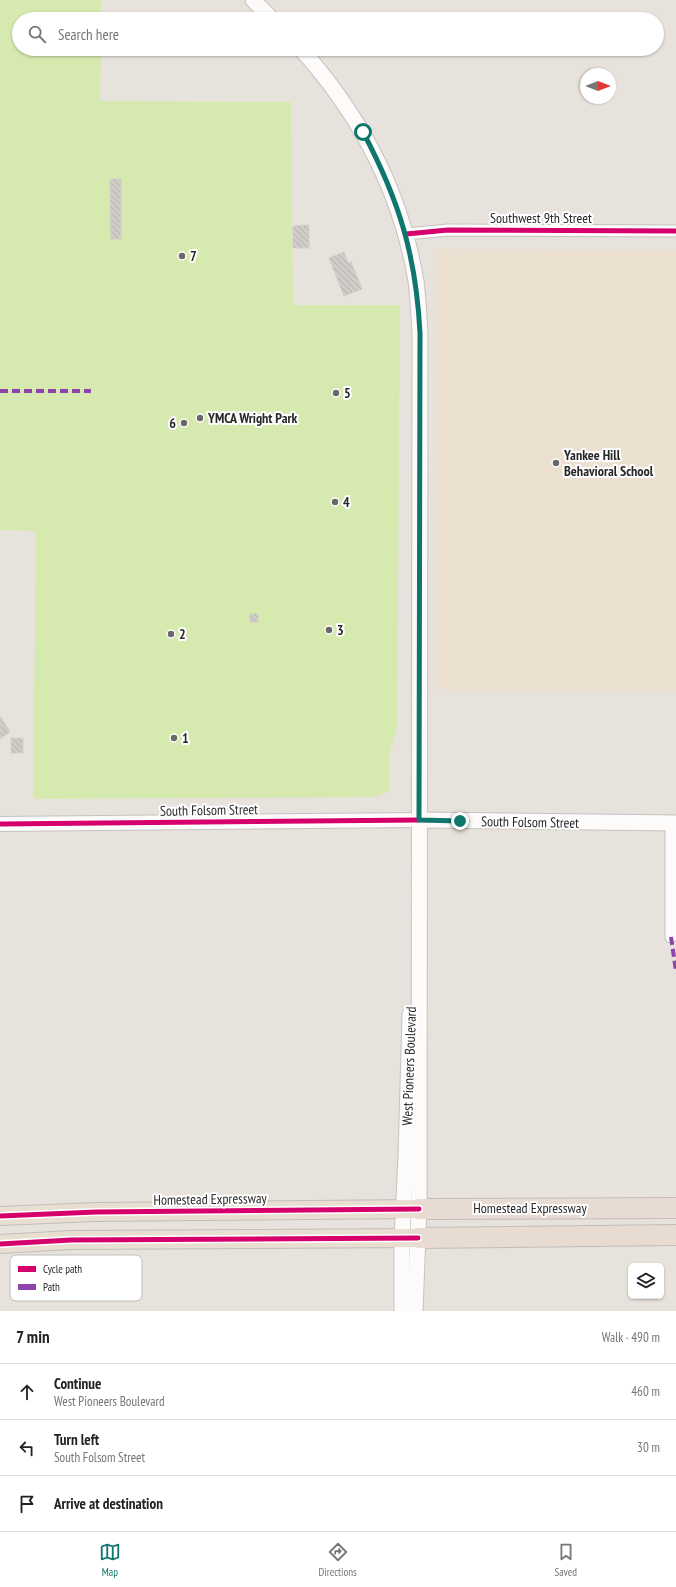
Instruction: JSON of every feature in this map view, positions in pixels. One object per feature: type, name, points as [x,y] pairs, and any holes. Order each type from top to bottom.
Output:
[{"type":"highway","name":"Homestead Expressway","points":[[0,1216],[96,1212],[676,1208]]},
{"type":"highway","name":"Homestead Expressway","points":[[0,1244],[71,1240],[676,1235]]},
{"type":"main road","points":[[253,0],[265,12]]},
{"type":"main road","name":"West Pioneers Boulevard","points":[[307,56],[334,89],[363,132],[396,203],[406,234],[416,282],[420,333],[419,820],[412,1209],[402,1311]]},
{"type":"main road","name":"South Folsom Street","points":[[419,820],[674,823]]},
{"type":"main road","name":"West Pioneers Boulevard","points":[[410,1238],[415,1311]]},
{"type":"street","name":"Southwest 9th Street","points":[[406,234],[448,230],[676,231]]},
{"type":"street","name":"South Folsom Street","points":[[0,824],[419,820]]},
{"type":"street","points":[[671,937],[674,823]]},
{"type":"shaded area","name":"Yankee Hill Behavioral School","points":[[435,249],[676,251],[676,690],[439,690],[436,674]]},
{"type":"green space","name":"YMCA Wright Park","points":[[0,0],[101,0],[101,12],[12,12],[12,56],[101,56],[100,101],[291,102],[293,305],[400,305],[397,729],[389,754],[389,791],[374,797],[33,799],[36,531],[0,530]]},
{"type":"building","points":[[110,179],[121,179],[121,239],[111,239]]},
{"type":"building","points":[[309,225],[309,248],[293,248],[293,226]]},
{"type":"building","points":[[344,252],[348,263],[351,262],[362,289],[344,296],[329,258]]},
{"type":"building","points":[[250,614],[258,614],[258,622],[250,622]]},
{"type":"building","points":[[0,716],[10,732],[0,739]]},
{"type":"building","points":[[11,738],[23,738],[23,753],[11,753]]},
{"type":"marked path","points":[[0,391],[91,391]]},
{"type":"marked path","points":[[671,937],[676,971]]},
{"type":"cycle path","points":[[406,234],[448,230],[676,231]]},
{"type":"cycle path","points":[[0,824],[419,820]]},
{"type":"cycle path","points":[[0,1216],[96,1212],[419,1209]]},
{"type":"cycle path","points":[[0,1244],[71,1240],[418,1238]]},
{"type":"place","name":"7","points":[[182,256]]},
{"type":"place","name":"5","points":[[336,393]]},
{"type":"place","name":"YMCA Wright Park","points":[[200,418]]},
{"type":"place","name":"6","points":[[184,423]]},
{"type":"place","name":"Yankee Hill Behavioral School","points":[[556,463]]},
{"type":"place","name":"4","points":[[335,502]]},
{"type":"place","name":"3","points":[[329,630]]},
{"type":"place","name":"2","points":[[171,634]]},
{"type":"place","name":"1","points":[[174,738]]},
{"type":"route","points":[[363,132],[386,179],[406,234],[416,282],[418,306],[420,333],[419,820],[460,821]]}]
